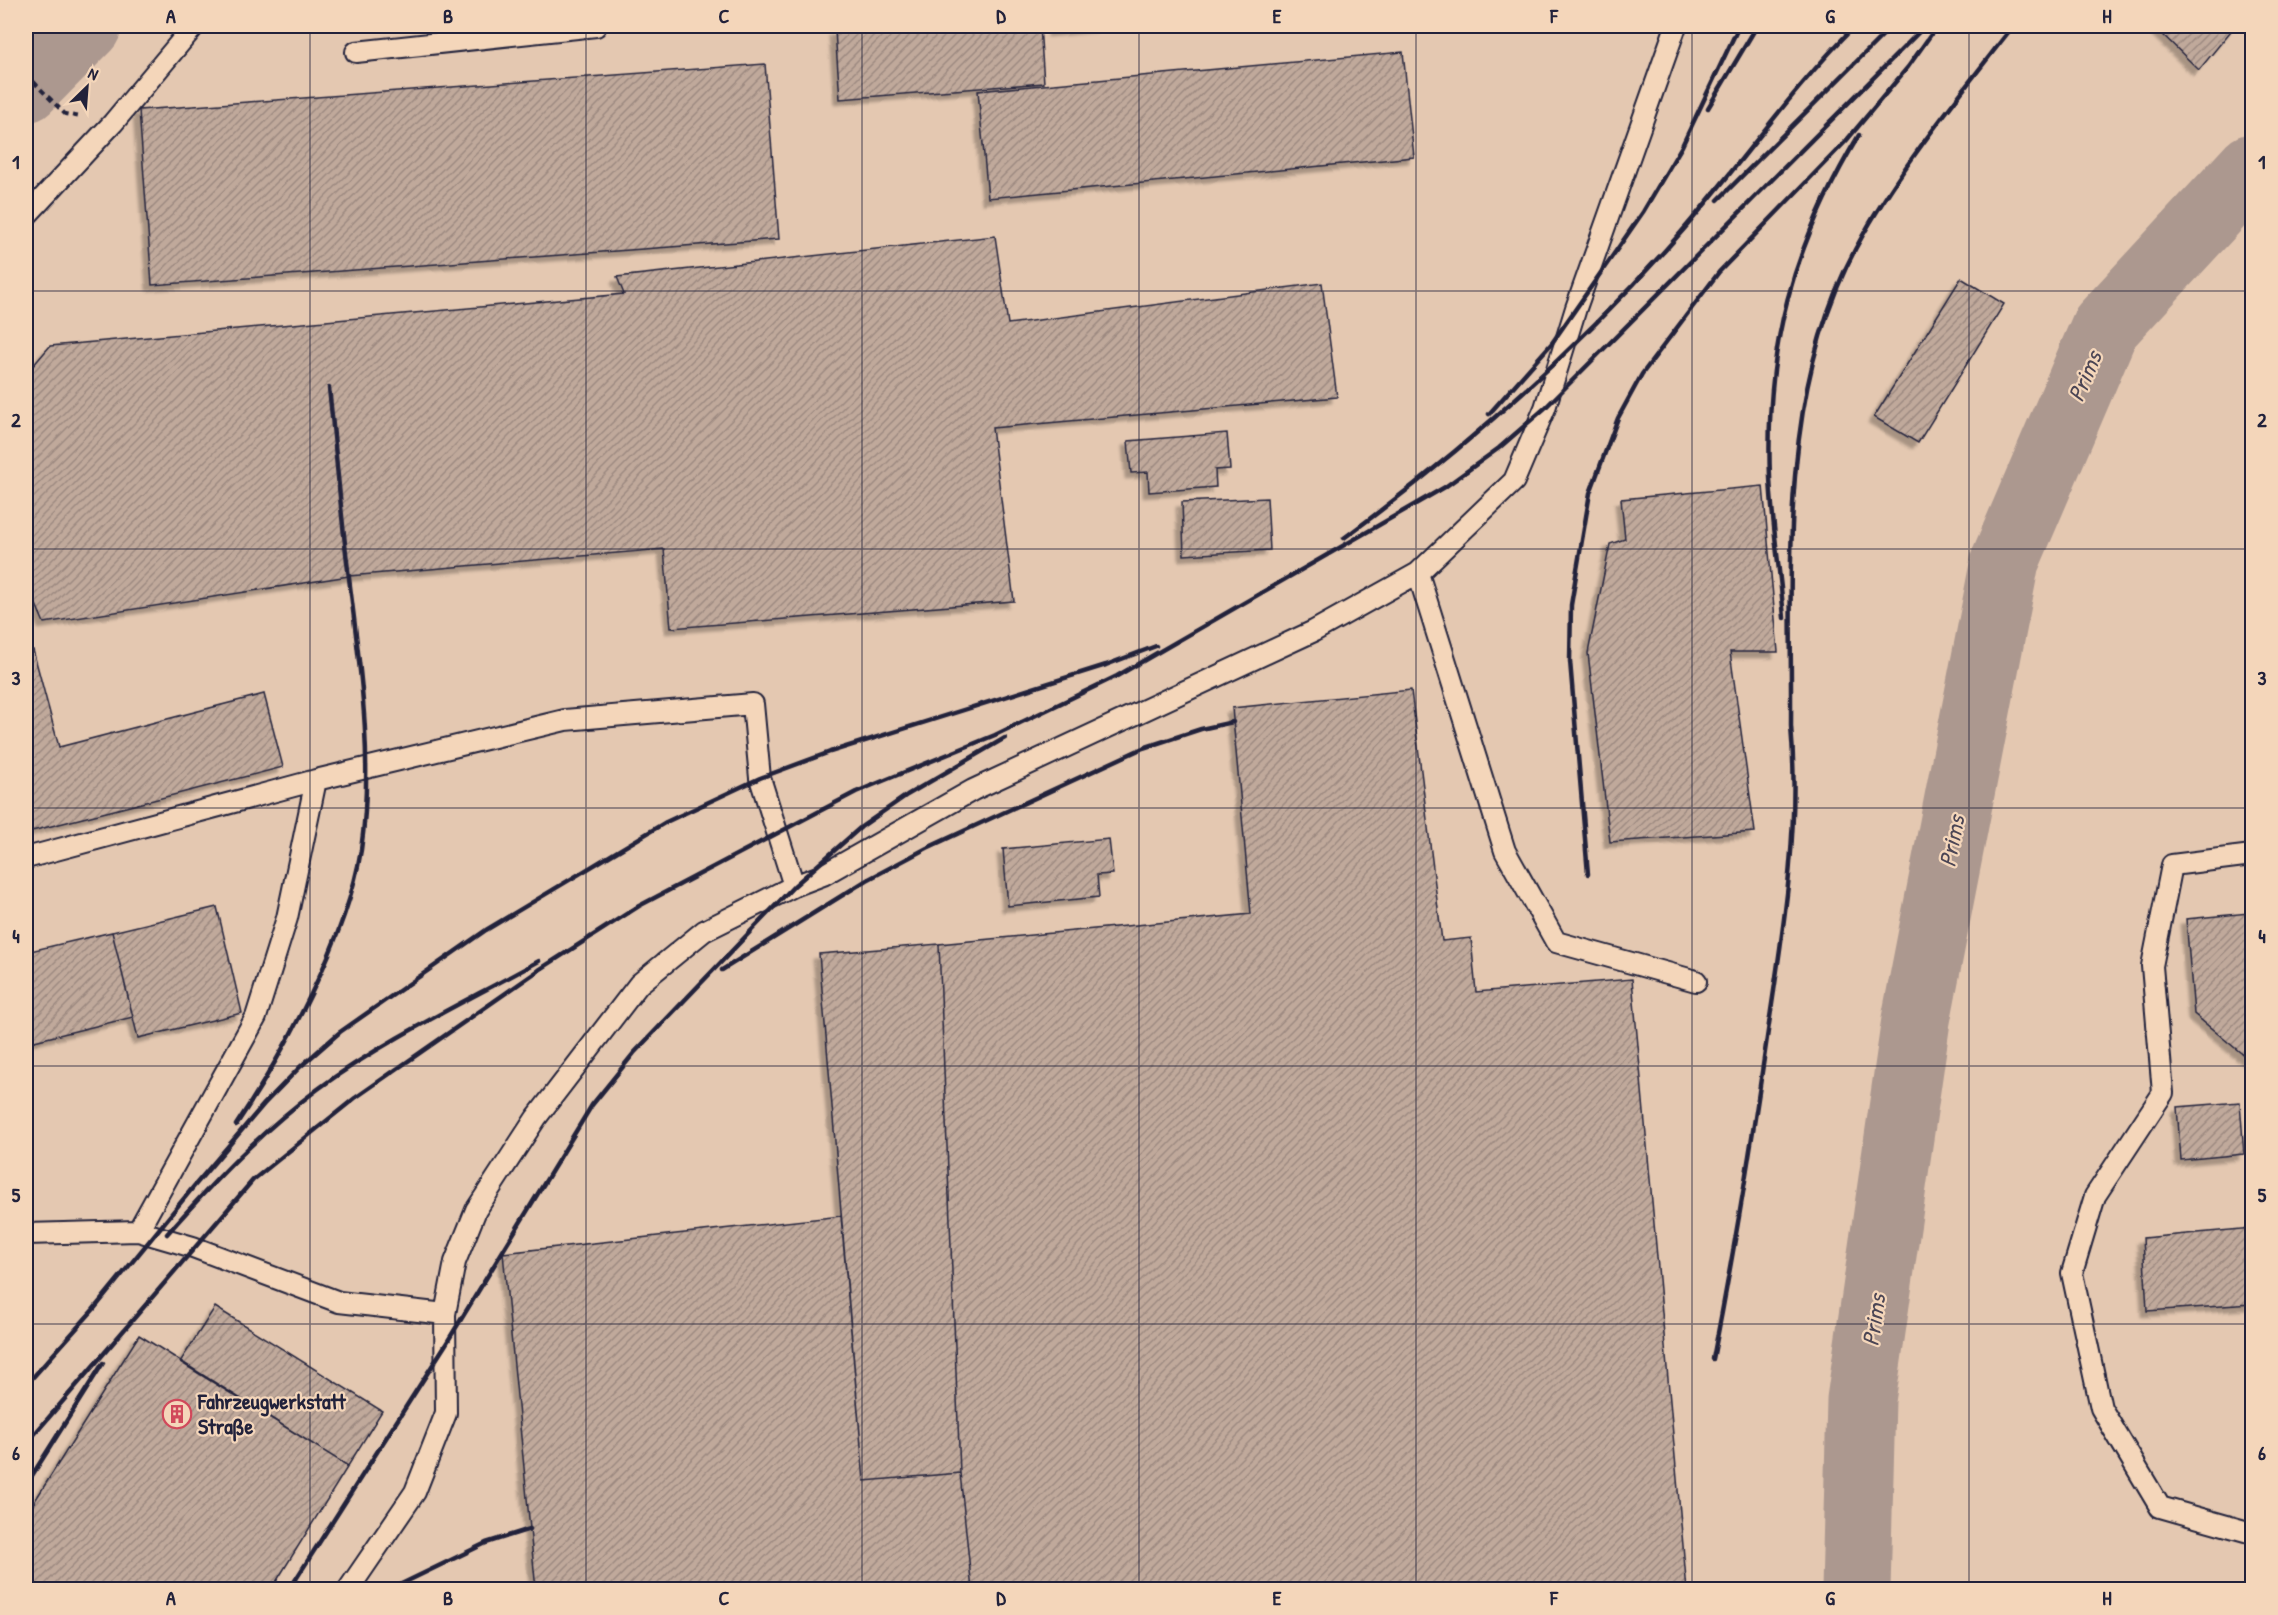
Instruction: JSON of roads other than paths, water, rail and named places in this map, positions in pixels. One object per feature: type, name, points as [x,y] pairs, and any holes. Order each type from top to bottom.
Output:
[{"type":"lane","points":[[26,216],[113,123],[194,26]]},
{"type":"lane","points":[[356,52],[596,26]]},
{"type":"lane","points":[[348,1590],[415,1491],[446,1413],[445,1314],[455,1262],[476,1210],[536,1118],[639,984],[704,931],[794,886],[824,875],[973,790],[1314,631],[1418,573],[1514,481],[1545,408],[1576,308],[1676,26]]},
{"type":"lane","points":[[1418,573],[1506,851],[1556,942],[1696,981]]},
{"type":"lane","points":[[26,858],[316,780],[565,720],[753,704],[760,778],[794,886]]},
{"type":"lane","points":[[138,1231],[256,1017],[287,918],[316,780]]},
{"type":"lane","points":[[2253,855],[2172,865],[2152,966],[2163,1093],[2095,1196],[2072,1273],[2101,1408],[2160,1507],[2253,1533]]},
{"type":"lane","points":[[26,1234],[138,1231],[193,1247],[339,1302],[445,1314]]},
{"type":"waterway","points":[[26,88],[87,26]]},
{"type":"waterway","name":"Prims","points":[[1856,1590],[1861,1400],[1916,1020],[2005,561],[2105,327],[2252,168]]},
{"type":"railway","points":[[1489,414],[1552,343],[1643,212],[1682,146],[1739,26]]},
{"type":"railway","points":[[1708,108],[1757,26]]},
{"type":"railway","points":[[1344,538],[1476,433],[1518,397],[1600,319],[1677,237],[1786,103],[1855,26]]},
{"type":"railway","points":[[1718,200],[1892,26]]},
{"type":"railway","points":[[26,1444],[253,1180],[355,1098],[539,970],[639,906],[856,792],[995,735],[1117,676],[1445,487],[1499,448],[1545,408],[1925,26]]},
{"type":"railway","points":[[1588,874],[1570,661],[1571,605],[1590,493],[1618,418],[1642,374],[1719,272],[1846,141],[1908,67],[1937,26]]},
{"type":"railway","points":[[1713,1359],[1750,1150],[1789,875],[1793,801],[1791,601],[1795,474],[1803,412],[1816,351],[1835,292],[1879,208],[1934,128],[2013,26]]},
{"type":"railway","points":[[1784,618],[1770,477],[1772,384],[1778,341],[1800,258],[1816,217],[1859,135]]},
{"type":"railway","points":[[236,1125],[255,1096],[312,993],[342,920],[354,884],[361,850],[366,782],[364,714],[329,388]]},
{"type":"railway","points":[[190,1191],[264,1104],[300,1067],[340,1032],[486,930],[666,822],[760,778],[830,752],[1106,665],[1156,646]]},
{"type":"railway","points":[[722,970],[867,880],[927,848],[1143,748],[1201,729],[1233,722]]},
{"type":"railway","points":[[289,1590],[446,1344],[592,1105],[634,1053],[794,886],[861,827],[907,795],[1005,738]]},
{"type":"railway","points":[[167,1234],[239,1157],[318,1089],[398,1037],[539,961]]},
{"type":"railway","points":[[26,1385],[93,1310],[195,1185]]},
{"type":"railway","points":[[26,1485],[103,1363]]},
{"type":"railway","points":[[389,1590],[486,1543],[530,1529]]},
{"type":"place","name":"Fahrzeugwerkstatt Straße","points":[[177,1414]]}]
